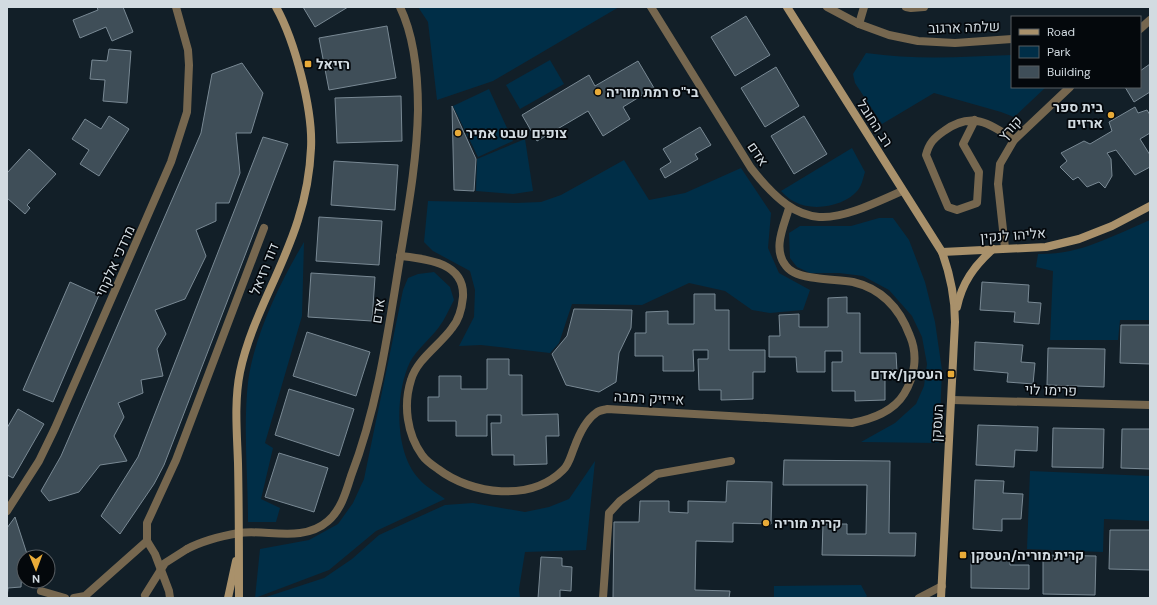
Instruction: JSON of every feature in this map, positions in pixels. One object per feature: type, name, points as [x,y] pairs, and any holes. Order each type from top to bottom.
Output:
[{"type":"street","name":"מרדכי אלקחי","points":[[7,511],[39,461],[55,428],[134,249],[173,155],[187,112],[189,65],[186,38],[176,7]]},
{"type":"street","name":"דוד רזיאל","points":[[239,598],[240,533],[237,408],[240,371],[246,348],[298,221],[309,173],[312,148],[308,109],[299,71],[285,22],[276,7]]},
{"type":"street","name":"אדם","points":[[240,533],[296,534],[327,522],[337,511],[357,461],[374,400],[385,352],[411,190],[418,110],[418,87],[408,24],[400,7]]},
{"type":"street","name":"אדם","points":[[651,7],[751,168],[766,187],[790,208],[806,215],[824,217],[838,216],[873,204],[902,191]]},
{"type":"street","name":"רב החובל","points":[[787,7],[942,252]]},
{"type":"street","name":"שלמה ארגוב","points":[[827,7],[859,24],[888,35],[918,41],[955,43],[1011,39]]},
{"type":"street","points":[[859,24],[864,7]]},
{"type":"street","points":[[906,7],[924,7]]},
{"type":"street","points":[[1141,28],[1150,20]]},
{"type":"street","name":"קורץ","points":[[1005,248],[998,184],[1000,164],[1014,140],[1069,88]]},
{"type":"street","points":[[975,120],[963,144],[979,172],[977,203],[957,210],[948,207],[926,155],[930,142],[961,120],[975,120],[993,125],[1014,140]]},
{"type":"street","name":"אליהו לנקין","points":[[942,252],[1046,247],[1079,239],[1112,226],[1150,206]]},
{"type":"street","name":"אייזיק רמבה","points":[[400,256],[432,260],[446,266],[461,281],[463,292],[462,305],[453,328],[422,360],[411,379],[407,400],[407,412],[408,423],[416,446],[423,457],[460,482],[480,488],[524,490],[541,486],[555,478],[565,468],[580,435],[589,421],[597,412],[608,409],[852,423],[880,415],[902,398],[909,386],[915,360],[912,341],[901,314],[879,293],[865,286],[852,282],[808,277],[795,273],[786,266],[780,254],[779,244],[790,208]]},
{"type":"street","points":[[170,598],[169,591],[155,554],[147,541],[148,523],[176,460],[264,228]]},
{"type":"street","points":[[955,322],[963,287],[978,262],[992,250]]},
{"type":"street","name":"העסקן","points":[[941,598],[955,322],[954,302],[950,278],[942,252]]},
{"type":"street","name":"פרימו לוי","points":[[952,400],[1150,405]]},
{"type":"street","points":[[603,598],[609,512],[620,501],[657,474],[731,461]]},
{"type":"street","points":[[144,597],[166,563],[187,549],[194,545],[240,533]]},
{"type":"street","points":[[74,598],[85,596],[147,541]]},
{"type":"street","name":"דוד רזיאל","points":[[228,598],[240,545]]},
{"type":"street","points":[[919,598],[942,586]]},
{"type":"street","points":[[41,591],[65,598]]},
{"type":"green space","points":[[418,7],[619,7],[493,81],[437,100],[428,22]]},
{"type":"green space","points":[[866,53],[903,57],[1011,55],[1011,88],[1045,88],[1014,117],[934,93],[882,124],[855,83],[853,74]]},
{"type":"green space","points":[[550,60],[564,84],[520,109],[506,85]]},
{"type":"green space","points":[[489,89],[513,141],[478,157],[453,106]]},
{"type":"green space","points":[[525,139],[533,191],[513,194],[476,191],[477,159]]},
{"type":"green space","points":[[852,148],[865,172],[858,190],[852,196],[829,206],[811,207],[793,201],[781,191]]},
{"type":"green space","points":[[624,160],[649,200],[685,193],[741,168],[771,213],[768,248],[779,273],[810,290],[803,310],[770,313],[752,310],[725,291],[689,283],[642,305],[572,304],[559,343],[550,353],[481,345],[459,346],[474,317],[475,290],[470,271],[433,251],[424,242],[428,201],[516,203],[541,202],[561,195]]},
{"type":"green space","points":[[879,218],[893,218],[909,240],[925,282],[935,322],[942,370],[939,443],[861,442],[895,423],[916,404],[924,386],[927,364],[922,337],[912,316],[889,290],[863,276],[839,273],[810,273],[797,267],[790,258],[789,233],[800,226],[851,226]]},
{"type":"green space","points":[[1150,220],[1150,320],[1120,320],[1118,340],[1050,340],[1053,271],[1036,267],[1038,254],[1082,248]]},
{"type":"green space","points":[[304,242],[302,316],[265,443],[273,448],[261,499],[280,508],[276,522],[248,522],[246,417],[248,382],[251,364],[269,310],[286,274]]},
{"type":"green space","points":[[434,272],[450,287],[454,300],[439,327],[410,362],[405,375],[402,390],[400,422],[401,439],[411,468],[422,482],[445,499],[376,531],[329,570],[255,598],[260,549],[309,540],[338,524],[353,503],[364,479],[403,290],[408,278],[418,274]]},
{"type":"green space","points":[[595,461],[586,550],[525,552],[519,589],[520,598],[263,598],[324,578],[352,559],[379,535],[445,505],[473,503],[525,512],[549,507],[569,499]]},
{"type":"green space","points":[[1030,471],[1150,476],[1150,521],[1104,519],[1103,552],[1027,549]]},
{"type":"green space","points":[[861,585],[867,596],[865,598],[774,598],[774,586]]},
{"type":"building","points":[[97,7],[123,7],[133,32],[112,41],[106,27],[80,38],[73,20],[98,10]]},
{"type":"building","points":[[303,7],[348,7],[315,27]]},
{"type":"building","points":[[746,16],[770,55],[735,76],[711,37]]},
{"type":"building","points":[[387,26],[396,78],[329,90],[319,38]]},
{"type":"building","points":[[109,49],[131,51],[127,103],[103,101],[105,80],[90,79],[92,60],[107,61]]},
{"type":"building","points":[[638,61],[654,88],[623,107],[630,119],[603,136],[588,111],[537,141],[522,115],[589,75],[595,86]]},
{"type":"building","points":[[242,63],[263,93],[251,133],[236,133],[240,173],[229,203],[216,203],[216,221],[196,230],[206,256],[185,299],[155,310],[166,334],[157,349],[163,376],[141,380],[143,393],[118,403],[124,417],[114,436],[127,461],[100,465],[79,492],[49,501],[41,491],[61,456],[201,133],[212,74]]},
{"type":"building","points":[[1150,64],[1150,92],[1134,102],[1126,88],[1141,88],[1141,70]]},
{"type":"building","points":[[776,67],[799,106],[765,127],[741,88]]},
{"type":"building","points":[[401,96],[402,141],[337,143],[335,98]]},
{"type":"building","name":"צופים שבט אמיר","points":[[452,106],[476,159],[474,191],[454,190]]},
{"type":"building","name":"בית ספר ארזים","points":[[1135,107],[1138,113],[1147,110],[1150,115],[1150,133],[1140,139],[1150,155],[1150,167],[1135,175],[1116,150],[1107,153],[1111,159],[1112,176],[1105,188],[1099,182],[1087,187],[1078,177],[1073,180],[1060,167],[1067,161],[1061,153],[1084,141],[1090,144],[1112,131],[1109,122]]},
{"type":"building","points":[[109,116],[129,129],[99,176],[80,164],[89,150],[72,139],[85,119],[101,129]]},
{"type":"building","points":[[804,116],[827,154],[794,174],[771,136]]},
{"type":"building","points":[[700,127],[711,145],[695,154],[698,159],[665,178],[660,169],[671,162],[663,149]]},
{"type":"building","points":[[263,137],[288,144],[164,465],[154,484],[120,534],[101,516],[138,457]]},
{"type":"building","points":[[29,149],[56,174],[27,205],[30,208],[25,214],[7,198],[7,173]]},
{"type":"building","points":[[334,161],[398,165],[395,210],[331,205]]},
{"type":"building","points":[[319,217],[382,221],[379,265],[316,261]]},
{"type":"building","points":[[311,273],[375,277],[372,321],[308,317]]},
{"type":"building","points":[[70,282],[99,295],[53,402],[23,390]]},
{"type":"building","points":[[982,282],[1029,285],[1028,302],[1041,303],[1039,324],[1014,322],[1015,312],[980,310]]},
{"type":"building","points":[[694,294],[715,294],[715,310],[729,310],[729,350],[765,350],[765,372],[753,372],[753,399],[721,400],[721,390],[699,390],[698,359],[708,359],[708,350],[693,350],[694,371],[663,371],[663,356],[635,356],[635,333],[646,333],[646,312],[668,311],[668,324],[694,324]]},
{"type":"building","points":[[847,297],[847,313],[860,313],[860,353],[896,353],[897,372],[885,372],[885,400],[855,401],[855,391],[832,391],[832,362],[842,362],[842,351],[825,351],[825,372],[797,372],[796,357],[769,357],[769,336],[780,336],[779,315],[799,314],[799,327],[828,327],[828,298]]},
{"type":"building","points":[[574,309],[632,310],[631,328],[619,353],[616,382],[599,392],[566,385],[552,354],[567,336]]},
{"type":"building","points":[[1121,325],[1150,325],[1150,364],[1120,363]]},
{"type":"building","points":[[307,332],[370,352],[356,396],[293,376]]},
{"type":"building","points":[[975,342],[1023,345],[1021,362],[1035,363],[1033,384],[1007,382],[1008,373],[974,370]]},
{"type":"building","points":[[1048,348],[1105,349],[1104,387],[1047,385]]},
{"type":"building","points":[[487,359],[509,359],[509,375],[522,375],[522,415],[558,414],[559,436],[546,436],[547,464],[514,465],[514,455],[492,455],[491,423],[501,423],[501,415],[487,415],[487,436],[456,436],[456,421],[428,421],[428,397],[439,397],[439,376],[461,376],[461,389],[487,389]]},
{"type":"building","points":[[289,389],[354,409],[339,456],[275,435]]},
{"type":"building","points":[[18,409],[44,424],[13,478],[7,475],[7,428]]},
{"type":"building","points":[[978,425],[1038,427],[1037,451],[1015,450],[1014,467],[976,465]]},
{"type":"building","points":[[1053,428],[1104,429],[1103,468],[1052,467]]},
{"type":"building","points":[[1122,429],[1150,429],[1150,469],[1121,468]]},
{"type":"building","points":[[279,453],[328,468],[314,512],[265,497]]},
{"type":"building","points":[[784,460],[890,461],[889,533],[916,533],[915,556],[822,555],[823,524],[847,524],[847,534],[866,534],[867,485],[783,485]]},
{"type":"building","points":[[975,480],[1004,481],[1003,493],[1023,494],[1021,519],[1002,519],[1002,531],[973,529]]},
{"type":"building","points":[[727,481],[772,482],[771,524],[733,523],[733,542],[696,541],[695,590],[730,591],[729,598],[613,598],[614,522],[639,522],[640,501],[669,501],[669,512],[688,513],[688,501],[726,502]]},
{"type":"building","points":[[15,517],[25,549],[16,549],[16,587],[8,588],[7,598],[7,528]]},
{"type":"building","points":[[1110,530],[1150,530],[1150,570],[1109,569]]},
{"type":"building","points":[[971,552],[1010,553],[1010,565],[1029,565],[1029,589],[971,588]]},
{"type":"building","points":[[1043,555],[1096,556],[1095,595],[1043,594]]},
{"type":"building","points":[[541,557],[562,558],[562,566],[572,567],[571,591],[560,590],[560,598],[538,598]]},
{"type":"place","name":"רזיאל","points":[[308,64]]},
{"type":"place","name":"בי\"ס רמת מוריה","points":[[598,92]]},
{"type":"place","name":"בית ספר ארזים","points":[[1111,115]]},
{"type":"place","name":"צופים שבט אמיר","points":[[458,133]]},
{"type":"place","name":"העסקן/אדם","points":[[951,374]]},
{"type":"place","name":"קרית מוריה","points":[[766,523]]},
{"type":"place","name":"קרית מוריה/העסקן","points":[[963,555]]}]
